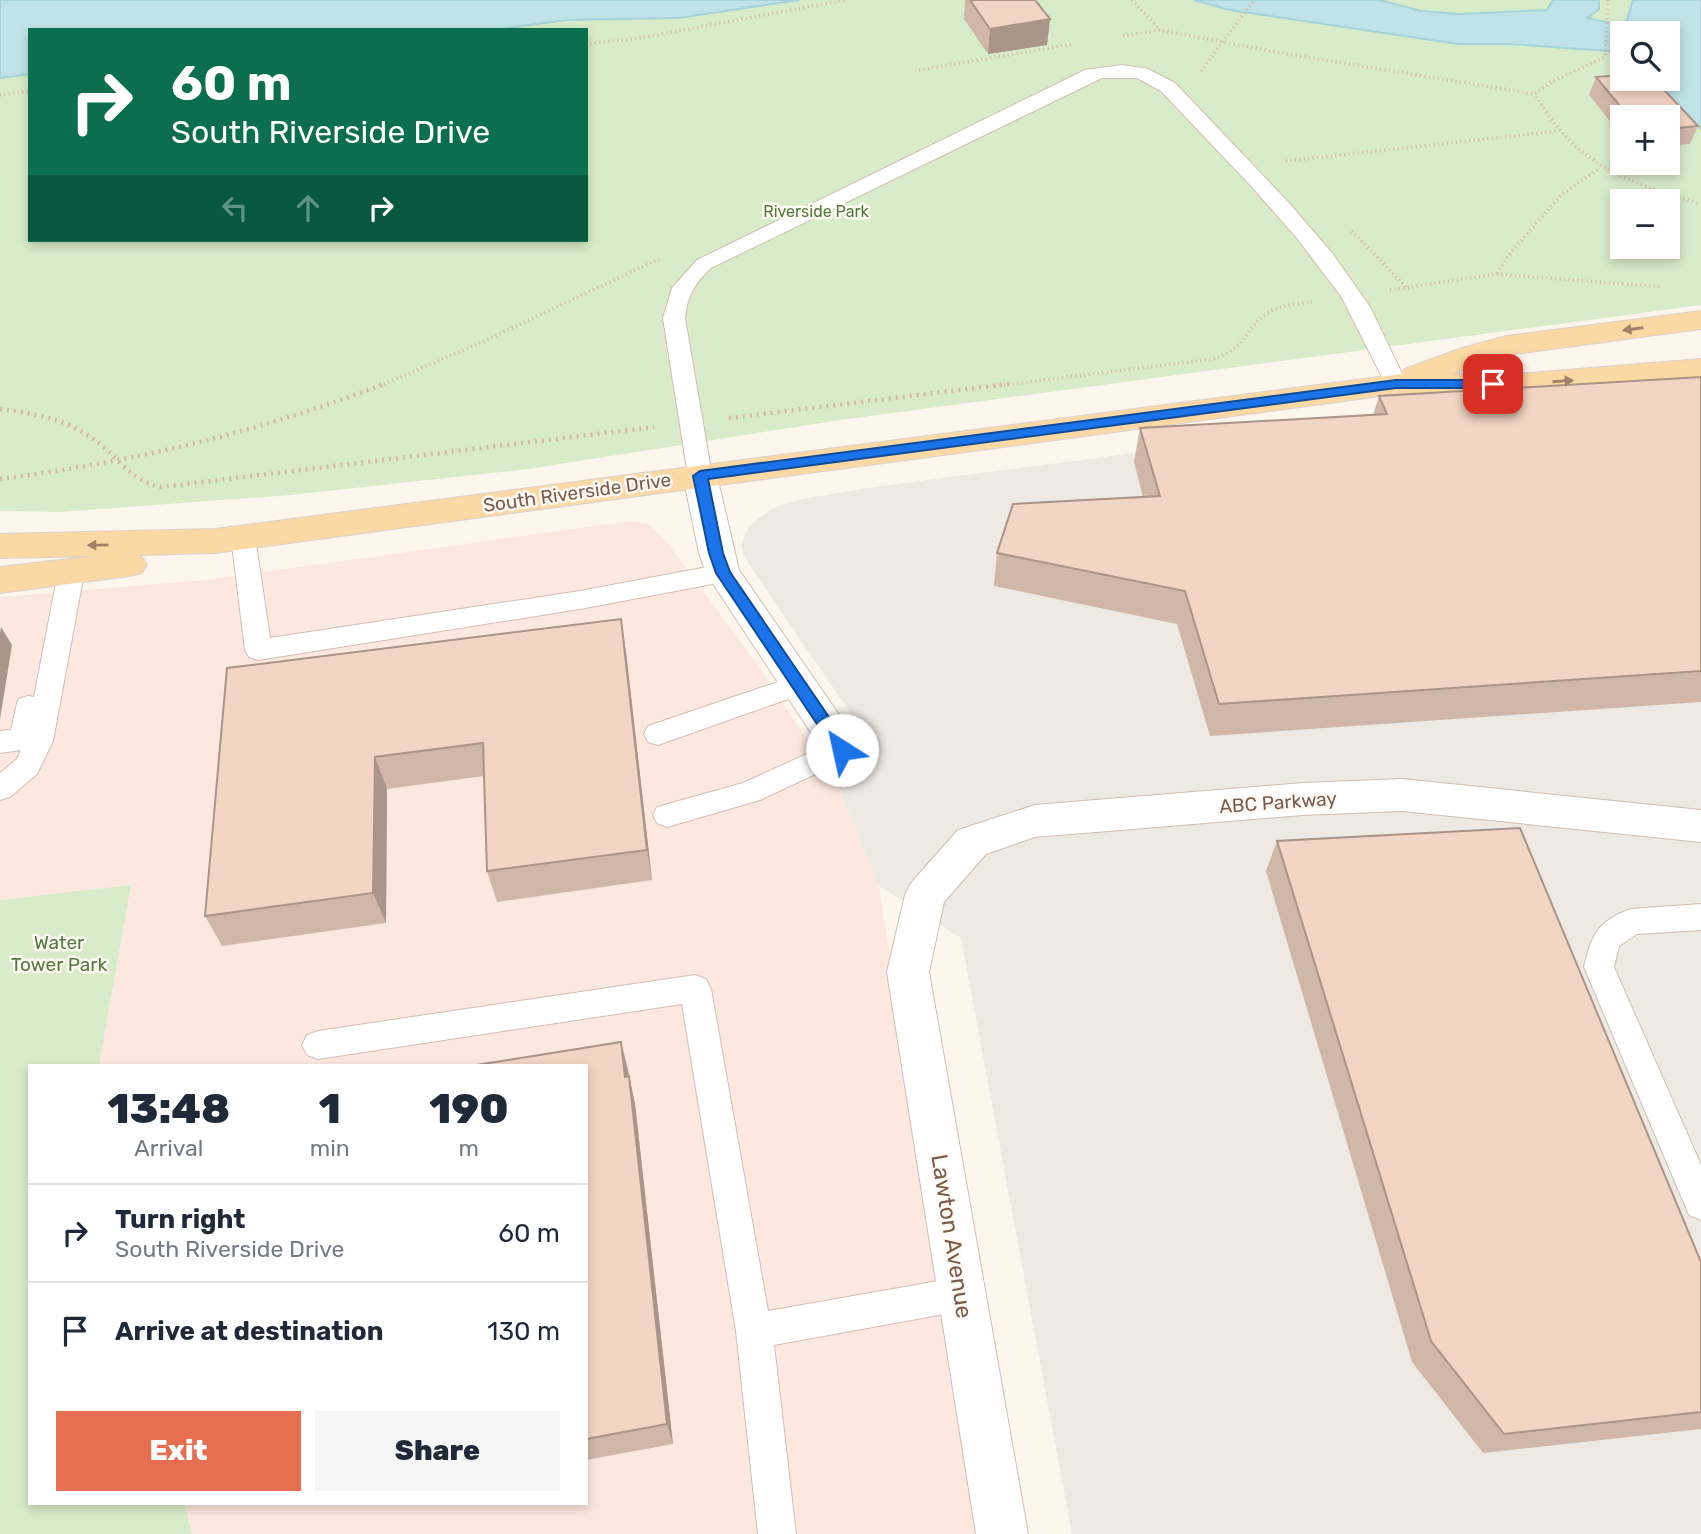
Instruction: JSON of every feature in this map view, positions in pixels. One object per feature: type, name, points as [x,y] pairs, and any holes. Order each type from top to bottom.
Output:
[{"type":"main road","name":"South Riverside Drive","points":[[1396,384],[1472,355],[1507,346],[1701,320]]},
{"type":"main road","name":"South Riverside Drive","points":[[0,546],[229,539],[1396,384],[1517,384],[1701,369]]},
{"type":"main road","name":"South Riverside Drive","points":[[0,580],[127,565],[229,539]]},
{"type":"street","points":[[700,476],[716,553],[723,573],[842,750]]},
{"type":"street","name":"ABC Parkway","points":[[916,938],[925,895],[972,842],[1035,821],[1303,799],[1402,795],[1701,826]]},
{"type":"street","name":"Lawton Avenue","points":[[916,938],[908,972],[1002,1534]]},
{"type":"lane","points":[[700,476],[674,318],[675,302],[690,276],[704,264],[1092,74],[1108,71],[1143,73],[1168,87],[1286,214],[1351,296],[1370,327],[1396,384]]},
{"type":"lane","points":[[229,539],[258,650],[580,600],[723,573]]},
{"type":"lane","points":[[0,789],[27,766],[39,741],[71,573]]},
{"type":"lane","points":[[0,743],[23,739],[35,662],[58,640]]},
{"type":"lane","points":[[658,734],[798,685]]},
{"type":"lane","points":[[667,815],[750,792],[842,750]]},
{"type":"lane","points":[[1701,917],[1631,922],[1606,939],[1600,967],[1701,1204]]},
{"type":"lane","points":[[318,1045],[695,989],[754,1331],[777,1534]]},
{"type":"lane","points":[[754,1331],[961,1294]]},
{"type":"path","points":[[588,44],[640,38],[845,0]]},
{"type":"path","points":[[1132,0],[1160,30]]},
{"type":"path","points":[[1197,75],[1254,0]]},
{"type":"path","points":[[1535,94],[1545,83],[1594,65],[1605,57],[1608,0]]},
{"type":"path","points":[[1120,36],[1160,30],[1535,94]]},
{"type":"path","points":[[919,70],[1080,43]]},
{"type":"path","points":[[0,95],[28,91]]},
{"type":"path","points":[[1535,94],[1542,109],[1559,130],[1581,153],[1601,168],[1701,204]]},
{"type":"path","points":[[1290,170],[1281,161],[1559,130]]},
{"type":"path","points":[[1496,274],[1512,251],[1561,195],[1601,168]]},
{"type":"path","points":[[1351,230],[1408,288]]},
{"type":"path","points":[[0,479],[51,473],[186,448],[301,415],[418,370],[668,256]]},
{"type":"path","points":[[1351,296],[1496,274],[1664,287]]},
{"type":"shaded area","points":[[1701,379],[1701,1534],[1072,1534],[961,938],[879,886],[839,788],[857,773],[867,755],[867,737],[748,563],[741,547],[748,527],[773,508],[802,499],[874,487]]},
{"type":"shaded area","points":[[630,521],[648,524],[666,541],[757,664],[839,788],[879,886],[980,1534],[192,1534],[185,1505],[588,1505],[588,1064],[99,1064],[131,886],[0,900],[0,597],[206,580]]},
{"type":"green space","name":"Riverside Park","points":[[800,0],[1701,0],[1701,305],[840,420],[528,469],[291,495],[60,512],[0,511],[0,78],[28,74],[28,242],[588,242],[588,28],[508,28],[566,20],[678,18]]},
{"type":"green space","name":"Water Tower Park","points":[[131,885],[99,1064],[28,1064],[28,1505],[185,1505],[192,1534],[0,1534],[0,900]]},
{"type":"water","points":[[0,0],[800,0],[678,18],[566,20],[508,28],[28,28],[28,74],[0,78]]},
{"type":"water","points":[[1194,0],[1380,0],[1421,11],[1459,14],[1547,10],[1553,0],[1599,0],[1599,9],[1587,18],[1610,23],[1610,51],[1511,44],[1458,44],[1230,10]]},
{"type":"water","points":[[1633,0],[1701,0],[1701,129],[1680,110],[1680,105],[1675,105],[1659,91],[1680,91],[1680,21],[1627,21]]},
{"type":"building","points":[[970,0],[1035,0],[1050,19],[990,29]]},
{"type":"building","points":[[1610,76],[1610,91],[1665,91],[1678,105],[1619,105],[1596,77]]},
{"type":"building","points":[[1680,107],[1698,126],[1680,128]]},
{"type":"building","points":[[1701,377],[1701,671],[1219,704],[1185,591],[997,553],[1013,504],[1160,496],[1140,428],[1387,414],[1379,396]]},
{"type":"building","points":[[621,619],[647,850],[487,871],[483,743],[375,757],[373,893],[205,916],[227,668]]},
{"type":"building","points":[[1520,828],[1701,1262],[1701,1412],[1504,1434],[1431,1341],[1277,841]]},
{"type":"building","points":[[621,1042],[625,1077],[629,1076],[667,1424],[588,1439],[588,1064],[483,1064]]},
{"type":"route","points":[[842,750],[723,573],[716,553],[700,476],[1396,384],[1493,384]]}]
